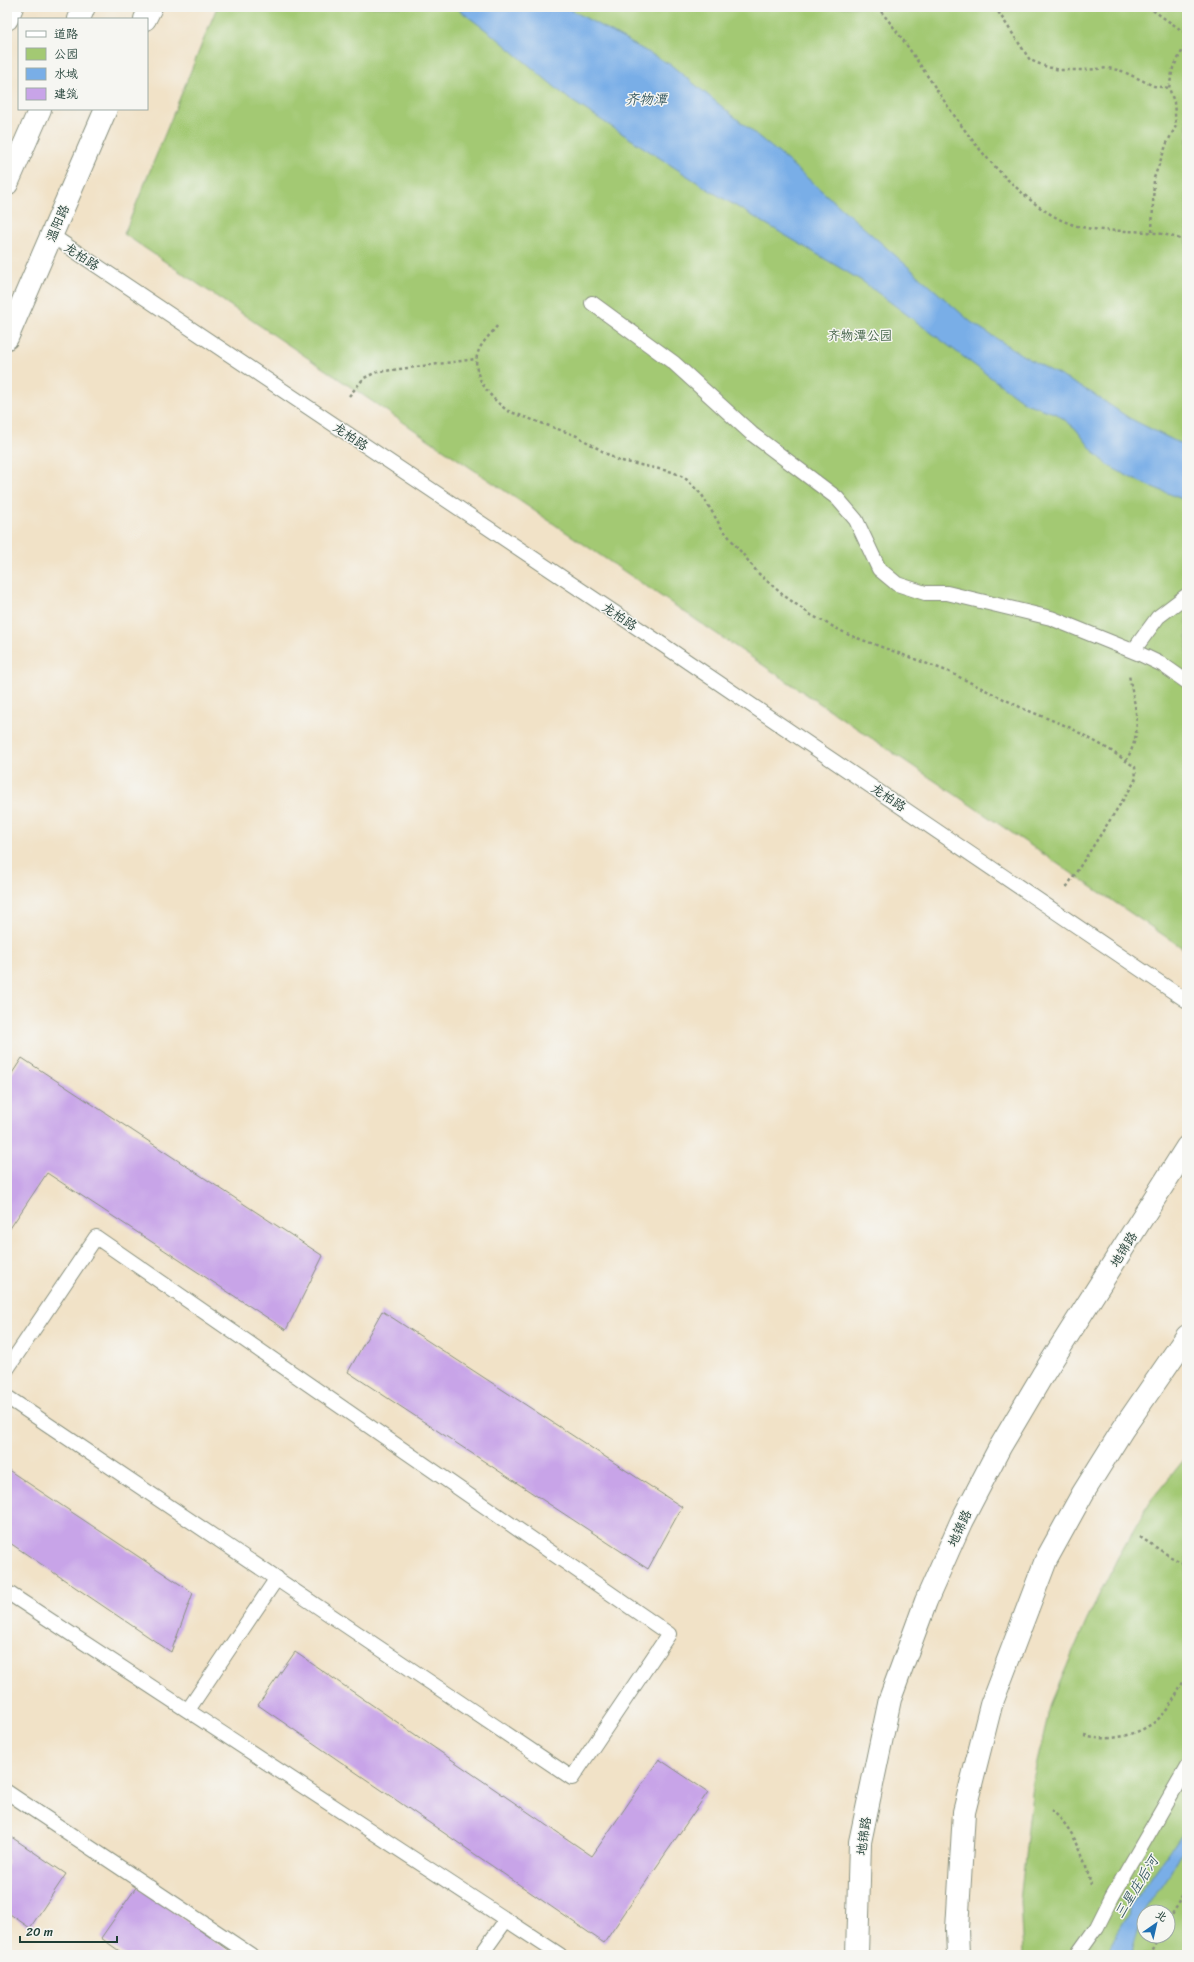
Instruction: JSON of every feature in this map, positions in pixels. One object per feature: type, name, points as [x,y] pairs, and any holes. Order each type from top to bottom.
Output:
[{"type":"street","points":[[7,20],[12,7]]},
{"type":"street","points":[[79,18],[84,7]]},
{"type":"street","points":[[146,18],[151,7]]},
{"type":"street","points":[[7,184],[40,110]]},
{"type":"street","name":"温阳路","points":[[7,338],[106,110]]},
{"type":"street","name":"地锦路","points":[[857,1955],[860,1842],[890,1698],[926,1601],[961,1522],[1000,1447],[1042,1376],[1187,1148]]},
{"type":"street","points":[[958,1955],[957,1929],[964,1812],[991,1705],[1046,1560],[1083,1493],[1123,1429],[1187,1336]]},
{"type":"lane","name":"龙柏路","points":[[51,235],[657,640],[1187,1000]]},
{"type":"lane","points":[[592,303],[674,364],[752,434],[837,498],[856,520],[879,569],[897,584],[925,593],[947,593],[1051,618],[1133,651],[1163,665],[1187,682]]},
{"type":"lane","points":[[1133,651],[1158,617],[1187,595]]},
{"type":"lane","points":[[7,1369],[96,1237],[669,1634],[572,1778],[7,1397]]},
{"type":"lane","points":[[188,1710],[276,1578]]},
{"type":"lane","points":[[7,1592],[560,1955]]},
{"type":"lane","points":[[1077,1955],[1104,1915],[1187,1767]]},
{"type":"lane","points":[[7,1792],[250,1955]]},
{"type":"lane","points":[[481,1955],[506,1920]]},
{"type":"path","points":[[877,7],[900,34],[954,116],[989,161],[1029,200],[1050,214],[1071,224],[1092,228],[1152,232],[1172,236],[1187,242]]},
{"type":"path","points":[[995,7],[1030,60],[1038,64],[1060,70],[1108,68],[1122,71],[1154,86],[1169,88]]},
{"type":"path","points":[[1148,7],[1187,34]]},
{"type":"path","points":[[1152,232],[1154,178],[1167,143],[1176,126],[1174,102],[1169,88],[1173,68],[1187,42]]},
{"type":"path","points":[[497,326],[480,348],[476,359],[480,380],[494,399],[508,410],[577,436],[617,460],[673,472],[685,478],[698,490],[707,502],[721,527],[758,573],[783,595],[811,614],[849,635],[947,671],[1024,709],[1069,727],[1135,767],[1136,778],[1066,888]]},
{"type":"path","points":[[349,396],[364,378],[376,372],[476,359]]},
{"type":"path","points":[[1126,761],[1131,752],[1138,731],[1137,713],[1128,669],[1133,651]]},
{"type":"path","points":[[1140,1537],[1187,1566]]},
{"type":"path","points":[[1084,1736],[1101,1740],[1128,1734],[1150,1726],[1165,1712],[1187,1675]]},
{"type":"path","points":[[1051,1810],[1059,1816],[1072,1836],[1081,1854],[1094,1901],[1104,1915]]},
{"type":"path","points":[[1176,1906],[1187,1889]]},
{"type":"path","points":[[1149,1955],[1155,1944]]},
{"type":"green space","name":"齐物潭公园","points":[[217,7],[1187,7],[1187,951],[124,234]]},
{"type":"green space","points":[[1187,1456],[1187,1955],[1023,1955],[1020,1901],[1034,1775],[1051,1703],[1087,1619],[1118,1557],[1151,1500]]},
{"type":"water","name":"齐物潭","points":[[455,7],[566,7],[671,65],[781,155],[971,322],[1022,355],[1092,393],[1129,418],[1187,447],[1187,501],[1133,479],[1109,466],[1094,452],[1075,428],[1057,414],[1025,403],[862,281],[709,190],[569,99],[498,39]]},
{"type":"water","points":[[1187,1826],[1187,1844],[1170,1874],[1149,1904],[1136,1904],[1136,1938],[1131,1955],[1107,1955],[1116,1934],[1127,1916],[1129,1903],[1138,1896]]},
{"type":"building","points":[[22,1058],[323,1256],[286,1330],[47,1173],[7,1233],[7,1081]]},
{"type":"building","points":[[382,1311],[682,1507],[648,1569],[348,1372]]},
{"type":"building","points":[[7,1469],[193,1593],[171,1652],[7,1541]]},
{"type":"building","points":[[295,1652],[592,1856],[659,1759],[708,1792],[604,1943],[258,1705]]},
{"type":"building","points":[[7,1834],[66,1874],[30,1928],[7,1912]]},
{"type":"building","points":[[137,1886],[235,1955],[125,1955],[101,1938]]},
{"type":"water label","name":"三星庄后河","points":[[1136,1887]]}]
